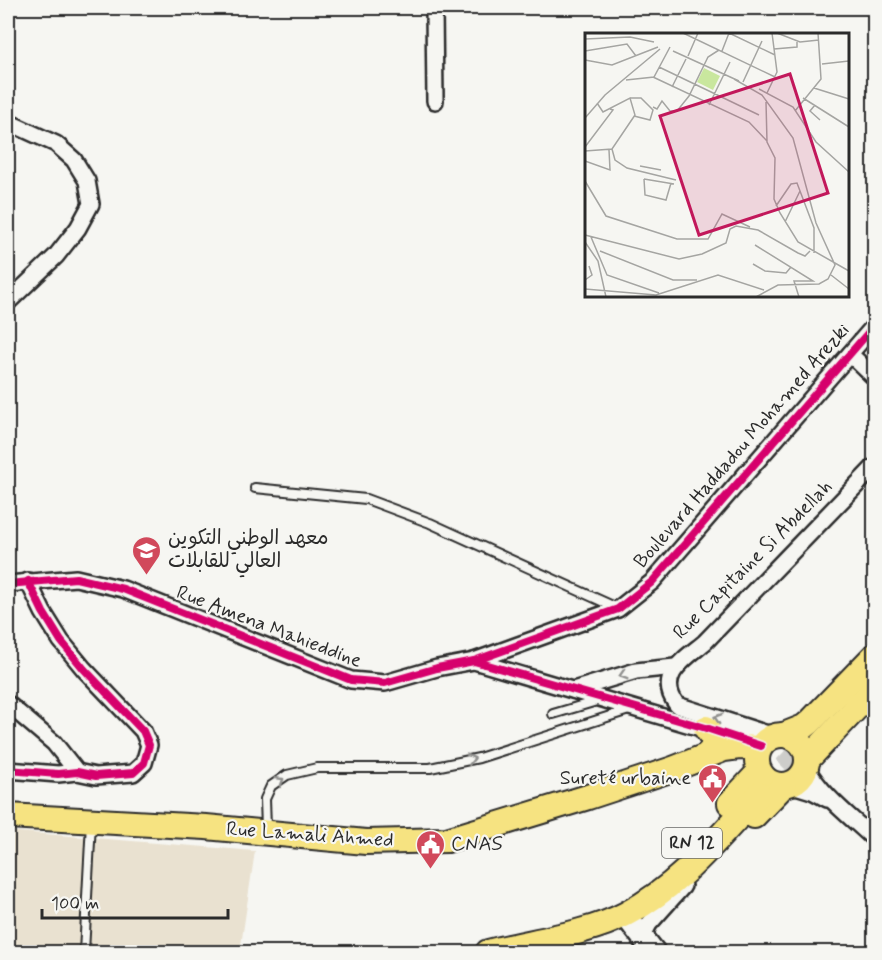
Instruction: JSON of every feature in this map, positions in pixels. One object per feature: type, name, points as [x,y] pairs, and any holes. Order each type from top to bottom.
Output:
[{"type":"main road","name":"RN 12","points":[[625,915],[765,757],[810,722],[874,656]]},
{"type":"main road","points":[[809,755],[800,743],[765,757],[767,781],[786,785],[800,778],[809,755],[874,673]]},
{"type":"main road","points":[[809,755],[874,689]]},
{"type":"main road","points":[[706,728],[714,740],[712,749],[706,756]]},
{"type":"main road","name":"Rue Lamali Ahmed","points":[[8,816],[267,833],[366,842],[447,840],[674,769],[724,749],[740,747],[765,757]]},
{"type":"main road","name":"Rue Lamali Ahmed","points":[[674,769],[734,758],[746,761],[765,757]]},
{"type":"main road","name":"RN 12","points":[[489,952],[588,928],[625,915],[645,914],[664,903],[683,886],[786,785]]},
{"type":"street","points":[[434,8],[435,101]]},
{"type":"street","points":[[8,122],[56,144],[74,160],[87,181],[91,204],[78,228],[56,256],[8,302]]},
{"type":"street","name":"Boulevard Haddadou Mohamed Arezki","points":[[474,661],[618,609],[652,582],[874,326]]},
{"type":"street","points":[[850,354],[874,377]]},
{"type":"street","name":"Rue Capitaine Si Abdellah","points":[[670,687],[675,668],[705,642],[874,467]]},
{"type":"street","name":"Rue Amena Mahieddine","points":[[8,584],[76,578],[123,589],[351,680],[385,683],[437,668],[474,661],[706,728],[765,757]]},
{"type":"street","points":[[8,770],[58,774],[77,772],[96,776],[133,774],[144,764],[149,745],[143,731],[84,669],[61,641],[28,581]]},
{"type":"street","points":[[572,691],[636,671],[675,668]]},
{"type":"street","points":[[651,669],[664,674],[672,697],[681,706],[765,757]]},
{"type":"street","points":[[8,704],[54,743],[77,772]]},
{"type":"street","points":[[809,755],[816,782],[837,805],[874,838]]},
{"type":"street","points":[[786,785],[812,791],[837,805]]},
{"type":"street","points":[[648,945],[649,924],[683,886]]},
{"type":"street","points":[[625,915],[648,945]]},
{"type":"lane","points":[[255,488],[366,499],[430,523],[618,609]]},
{"type":"lane","points":[[553,714],[603,699]]},
{"type":"lane","points":[[267,833],[265,799],[271,786],[287,776],[317,768],[430,768],[479,758],[635,708]]},
{"type":"lane","points":[[84,952],[91,821]]},
{"type":"shaded area","points":[[8,831],[255,851],[240,952],[8,952]]},
{"type":"tunnel","points":[[759,794],[815,738]]},
{"type":"cycle path","points":[[474,661],[618,609],[652,582],[874,326]]},
{"type":"cycle path","points":[[8,584],[76,578],[123,589],[351,680],[385,683],[437,668],[474,661],[761,746]]},
{"type":"cycle path","points":[[8,770],[58,774],[77,772],[96,776],[133,773],[144,763],[149,745],[143,731],[84,669],[61,641],[28,581]]},
{"type":"place","name":"معهد الوطني التكوين العالي للقابلات","points":[[147,576]]},
{"type":"place","name":"Sureté urbaine","points":[[712,804]]},
{"type":"place","name":"CNAS","points":[[430,870]]}]
